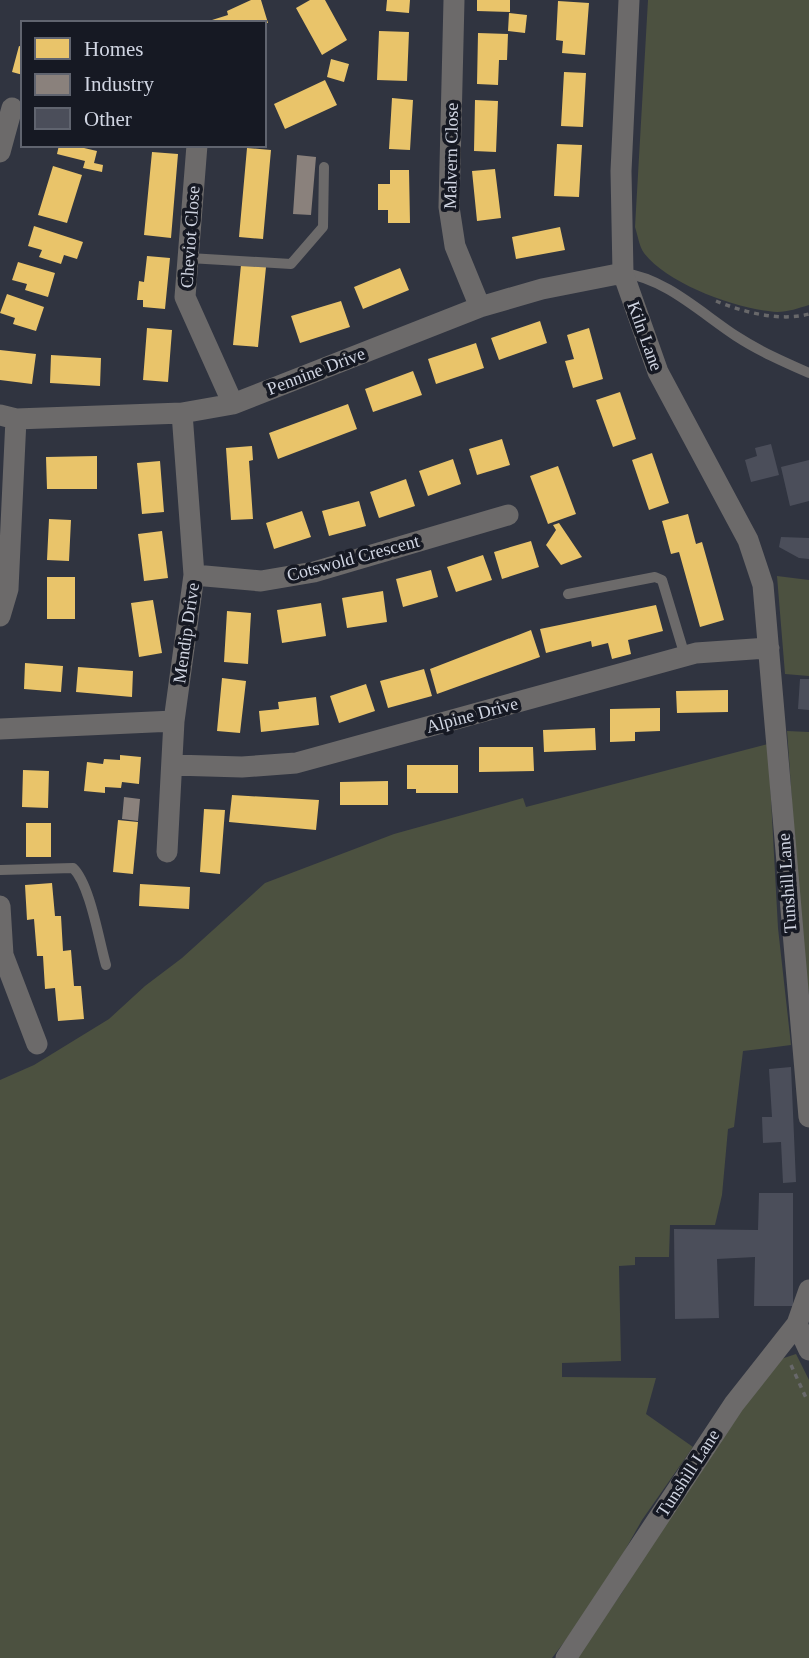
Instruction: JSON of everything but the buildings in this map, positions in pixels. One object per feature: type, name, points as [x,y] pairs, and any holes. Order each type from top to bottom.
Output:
[{"type":"street","name":"Malvern Close","points":[[454,0],[449,207],[455,246],[480,307]]},
{"type":"street","name":"Kiln Lane","points":[[628,0],[621,171],[622,273],[658,372],[758,564],[769,648]]},
{"type":"street","points":[[0,152],[12,108]]},
{"type":"street","name":"Cheviot Close","points":[[197,147],[186,297],[233,404]]},
{"type":"street","name":"Pennine Drive","points":[[8,417],[182,413],[233,404],[480,307],[542,289],[622,273]]},
{"type":"street","name":"Mendip Drive","points":[[167,852],[174,721],[194,575],[182,413]]},
{"type":"street","points":[[0,616],[8,589],[8,417]]},
{"type":"street","name":"Cotswold Crescent","points":[[194,575],[261,581],[314,572],[508,515]]},
{"type":"street","name":"Alpine Drive","points":[[173,765],[243,767],[296,763],[685,656],[769,648]]},
{"type":"street","name":"Tunshill Lane","points":[[769,648],[792,946],[809,1117]]},
{"type":"street","points":[[0,729],[174,721]]},
{"type":"street","points":[[0,906],[3,955],[37,1044]]},
{"type":"street","name":"Tunshill Lane","points":[[566,1658],[609,1598],[678,1485],[734,1404],[797,1324],[809,1290]]},
{"type":"street","points":[[797,1324],[809,1350]]},
{"type":"lane","points":[[188,258],[291,264],[323,227],[324,167]]},
{"type":"lane","points":[[622,273],[641,275],[658,284],[738,338],[809,373]]},
{"type":"lane","points":[[568,594],[655,577],[662,580],[685,656]]},
{"type":"lane","points":[[0,870],[73,868],[85,890],[106,965]]},
{"type":"path","points":[[708,298],[765,315],[797,317],[809,314]]},
{"type":"path","points":[[781,1345],[807,1400]]},
{"type":"green space","points":[[648,0],[809,0],[809,305],[777,312],[724,301],[669,275],[642,250],[635,227]]},
{"type":"green space","points":[[777,576],[809,580],[809,676],[785,674]]},
{"type":"green space","points":[[787,731],[809,732],[809,996],[798,897]]},
{"type":"green space","points":[[768,744],[778,928],[791,1045],[743,1051],[734,1127],[728,1129],[722,1195],[715,1225],[670,1225],[669,1257],[635,1257],[635,1265],[619,1266],[621,1361],[562,1363],[562,1377],[656,1378],[646,1414],[693,1447],[642,1520],[598,1598],[552,1658],[0,1658],[0,1080],[34,1065],[109,1019],[265,883],[394,834],[523,798],[526,807]]},
{"type":"green space","points":[[796,1354],[809,1380],[809,1658],[575,1658],[621,1594],[675,1505],[753,1393],[781,1359]]}]
